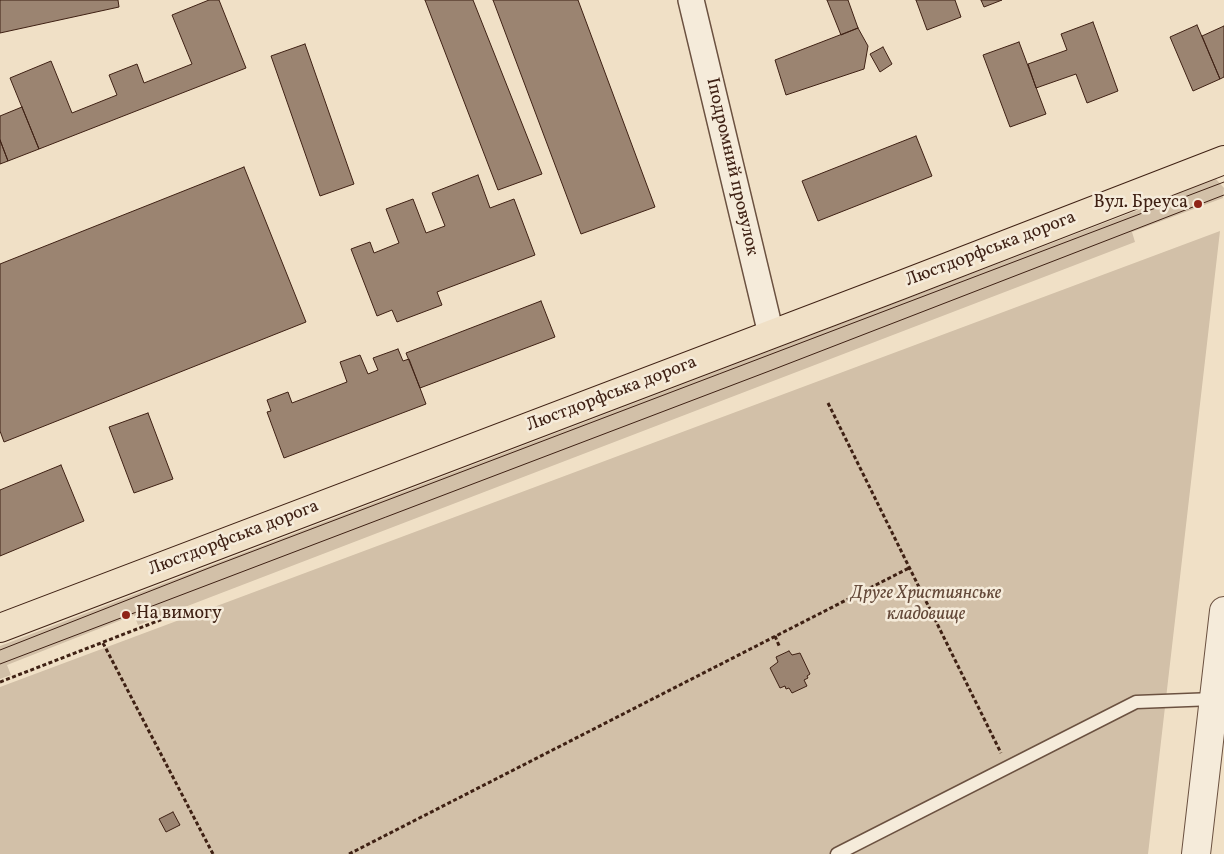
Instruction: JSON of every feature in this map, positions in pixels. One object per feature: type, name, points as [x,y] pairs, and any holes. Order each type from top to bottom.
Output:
[{"type":"main road","name":"Люстдорфська дорога","points":[[0,628],[1224,160]]},
{"type":"street","name":"Іподромний провулок","points":[[691,0],[770,334]]},
{"type":"street","points":[[1196,854],[1217,715],[1224,611]]},
{"type":"lane","points":[[837,854],[1136,702],[1217,715]]},
{"type":"path","points":[[828,403],[1008,767]]},
{"type":"path","points":[[349,854],[909,568]]},
{"type":"path","points":[[0,682],[182,612]]},
{"type":"path","points":[[775,636],[780,648]]},
{"type":"path","points":[[103,643],[214,854]]},
{"type":"green space","points":[[1215,178],[1224,188],[1223,198],[1132,232],[1135,242],[138,625],[134,615],[7,665],[11,675],[0,679],[0,646],[1141,209]]},
{"type":"green space","name":"Друге Християнське кладовище","points":[[1220,231],[1148,854],[0,854],[0,687]]},
{"type":"building","points":[[0,0],[118,0],[119,7],[0,33]]},
{"type":"building","points":[[209,0],[219,0],[246,68],[39,149],[10,78],[51,61],[72,113],[117,95],[109,75],[137,64],[144,83],[192,64],[172,15]]},
{"type":"building","points":[[425,0],[473,0],[542,174],[498,190]]},
{"type":"building","points":[[493,0],[578,0],[655,207],[581,234]]},
{"type":"building","points":[[827,0],[848,0],[858,28],[841,35]]},
{"type":"building","points":[[916,0],[955,0],[961,17],[927,30]]},
{"type":"building","points":[[981,0],[1002,0],[984,7]]},
{"type":"building","points":[[1093,22],[1118,91],[1087,103],[1076,74],[1036,88],[1028,64],[1067,50],[1061,34]]},
{"type":"building","points":[[1197,25],[1220,79],[1193,91],[1170,37]]},
{"type":"building","points":[[1224,26],[1224,77],[1220,79],[1202,36]]},
{"type":"building","points":[[858,28],[868,46],[864,69],[786,95],[775,60]]},
{"type":"building","points":[[1019,42],[1046,114],[1010,127],[983,55]]},
{"type":"building","points":[[305,44],[354,184],[320,196],[271,56]]},
{"type":"building","points":[[883,47],[892,64],[880,72],[870,54]]},
{"type":"building","points":[[22,107],[39,149],[8,161],[0,140],[0,116]]},
{"type":"building","points":[[916,136],[932,176],[818,221],[802,181]]},
{"type":"building","points":[[0,140],[8,161],[0,164]]},
{"type":"building","points":[[244,167],[306,322],[4,442],[0,431],[0,264]]},
{"type":"building","points":[[478,175],[490,208],[514,199],[535,255],[437,292],[442,305],[397,322],[392,310],[377,316],[351,249],[370,242],[374,253],[399,243],[386,209],[413,199],[426,233],[445,226],[432,193]]},
{"type":"building","points":[[541,301],[555,337],[420,388],[406,353]]},
{"type":"building","points":[[398,349],[403,361],[409,359],[426,404],[284,458],[267,412],[271,411],[267,400],[288,392],[292,403],[347,382],[340,362],[360,355],[368,374],[378,370],[373,358]]},
{"type":"building","points":[[148,413],[173,479],[134,493],[109,427]]},
{"type":"building","points":[[61,465],[84,521],[0,556],[0,490]]},
{"type":"building","points":[[789,651],[792,655],[800,653],[810,674],[804,680],[807,686],[792,693],[785,686],[780,688],[770,668],[778,662],[776,657]]},
{"type":"building","points":[[173,812],[180,825],[166,832],[159,819]]},
{"type":"tram line","points":[[0,650],[214,566],[1224,182]]},
{"type":"tram line","points":[[0,664],[772,370],[1224,195]]},
{"type":"place","name":"Вул. Бреуса","points":[[1198,204]]},
{"type":"place","name":"На вимогу","points":[[126,615]]}]
